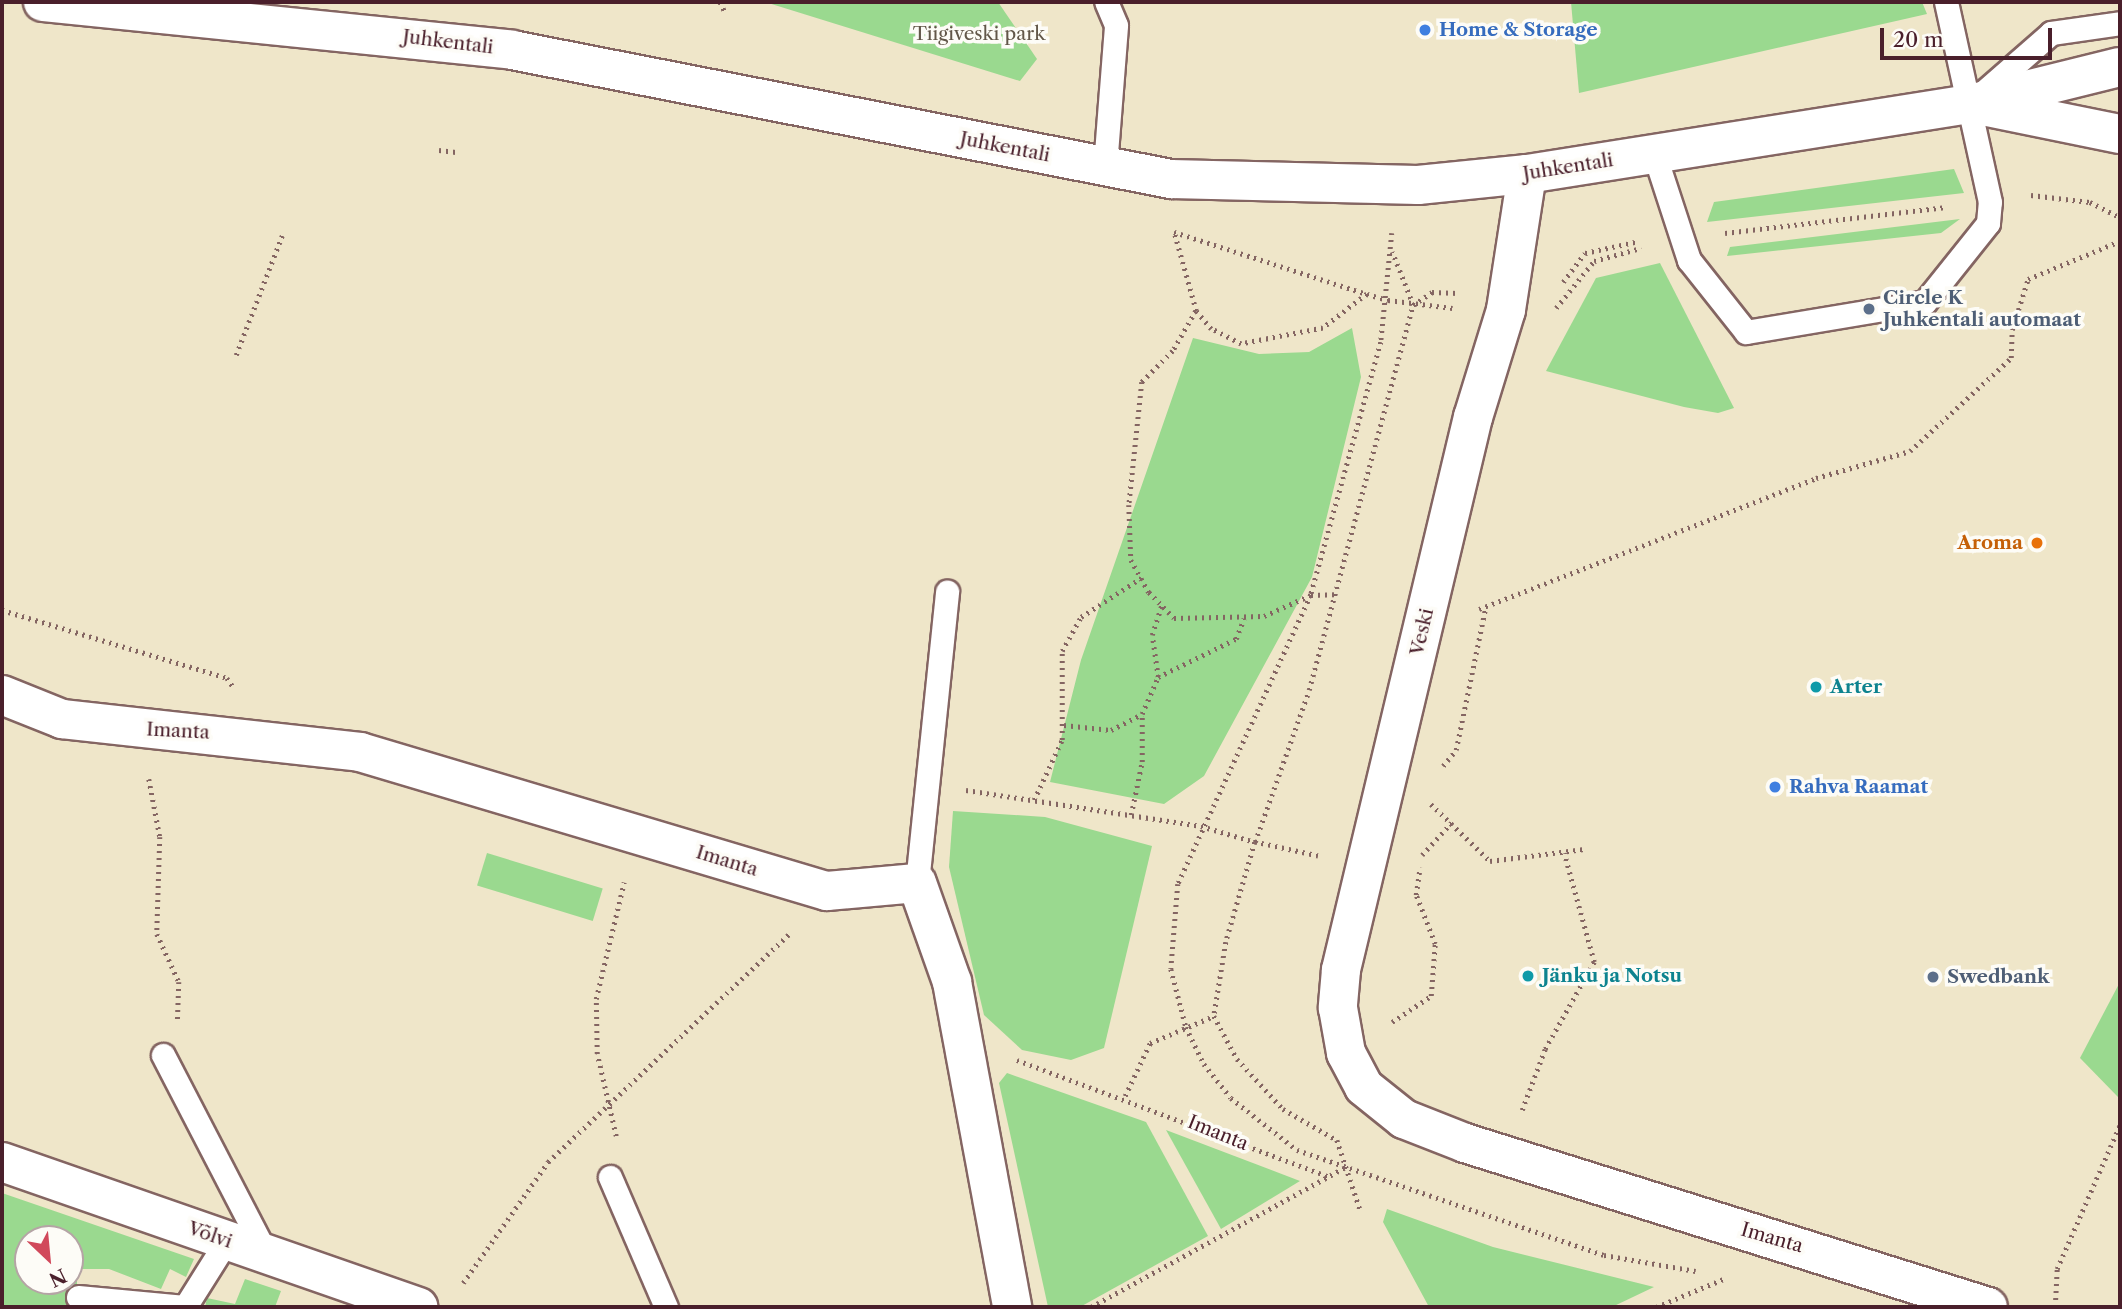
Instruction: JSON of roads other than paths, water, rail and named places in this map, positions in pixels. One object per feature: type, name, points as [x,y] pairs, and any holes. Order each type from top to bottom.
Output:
[{"type":"street","name":"Juhkentali","points":[[43,2],[487,46],[1171,179],[1418,185],[1527,174],[1970,104],[2120,67]]},
{"type":"street","name":"Juhkentali","points":[[1970,104],[2112,138]]},
{"type":"street","name":"Veski","points":[[1364,1087],[1346,1054],[1338,1008],[1341,970],[1427,609],[1506,310],[1527,174]]},
{"type":"street","name":"Imanta","points":[[2,695],[62,719],[131,729],[269,737],[360,752],[827,891],[917,883]]},
{"type":"street","points":[[917,883],[952,982],[1012,1307]]},
{"type":"street","name":"Imanta","points":[[1364,1087],[1404,1119],[1505,1156],[1988,1307]]},
{"type":"street","name":"Võlvi","points":[[2,1162],[266,1254],[374,1300],[419,1307]]},
{"type":"lane","points":[[1105,166],[1116,25],[1106,2]]},
{"type":"lane","points":[[1654,153],[1689,260],[1746,332],[1925,302],[1988,222],[1990,202],[1946,2]]},
{"type":"lane","points":[[1970,104],[2051,33],[2120,23]]},
{"type":"lane","points":[[917,883],[924,784],[947,592]]},
{"type":"lane","points":[[163,1055],[266,1254]]},
{"type":"lane","points":[[610,1177],[666,1307]]},
{"type":"lane","points":[[78,1297],[186,1307],[227,1240]]},
{"type":"place","name":"Home & Storage","points":[[1425,30]]},
{"type":"place","name":"Circle K Juhkentali automaat","points":[[1869,309]]},
{"type":"place","name":"Aroma","points":[[2037,543]]},
{"type":"place","name":"Arter","points":[[1816,687]]},
{"type":"place","name":"Rahva Raamat","points":[[1775,787]]},
{"type":"place","name":"Jänku ja Notsu","points":[[1528,976]]},
{"type":"place","name":"Swedbank","points":[[1933,977]]},
{"type":"park label","name":"Tiigiveski park","points":[[979,34]]}]
